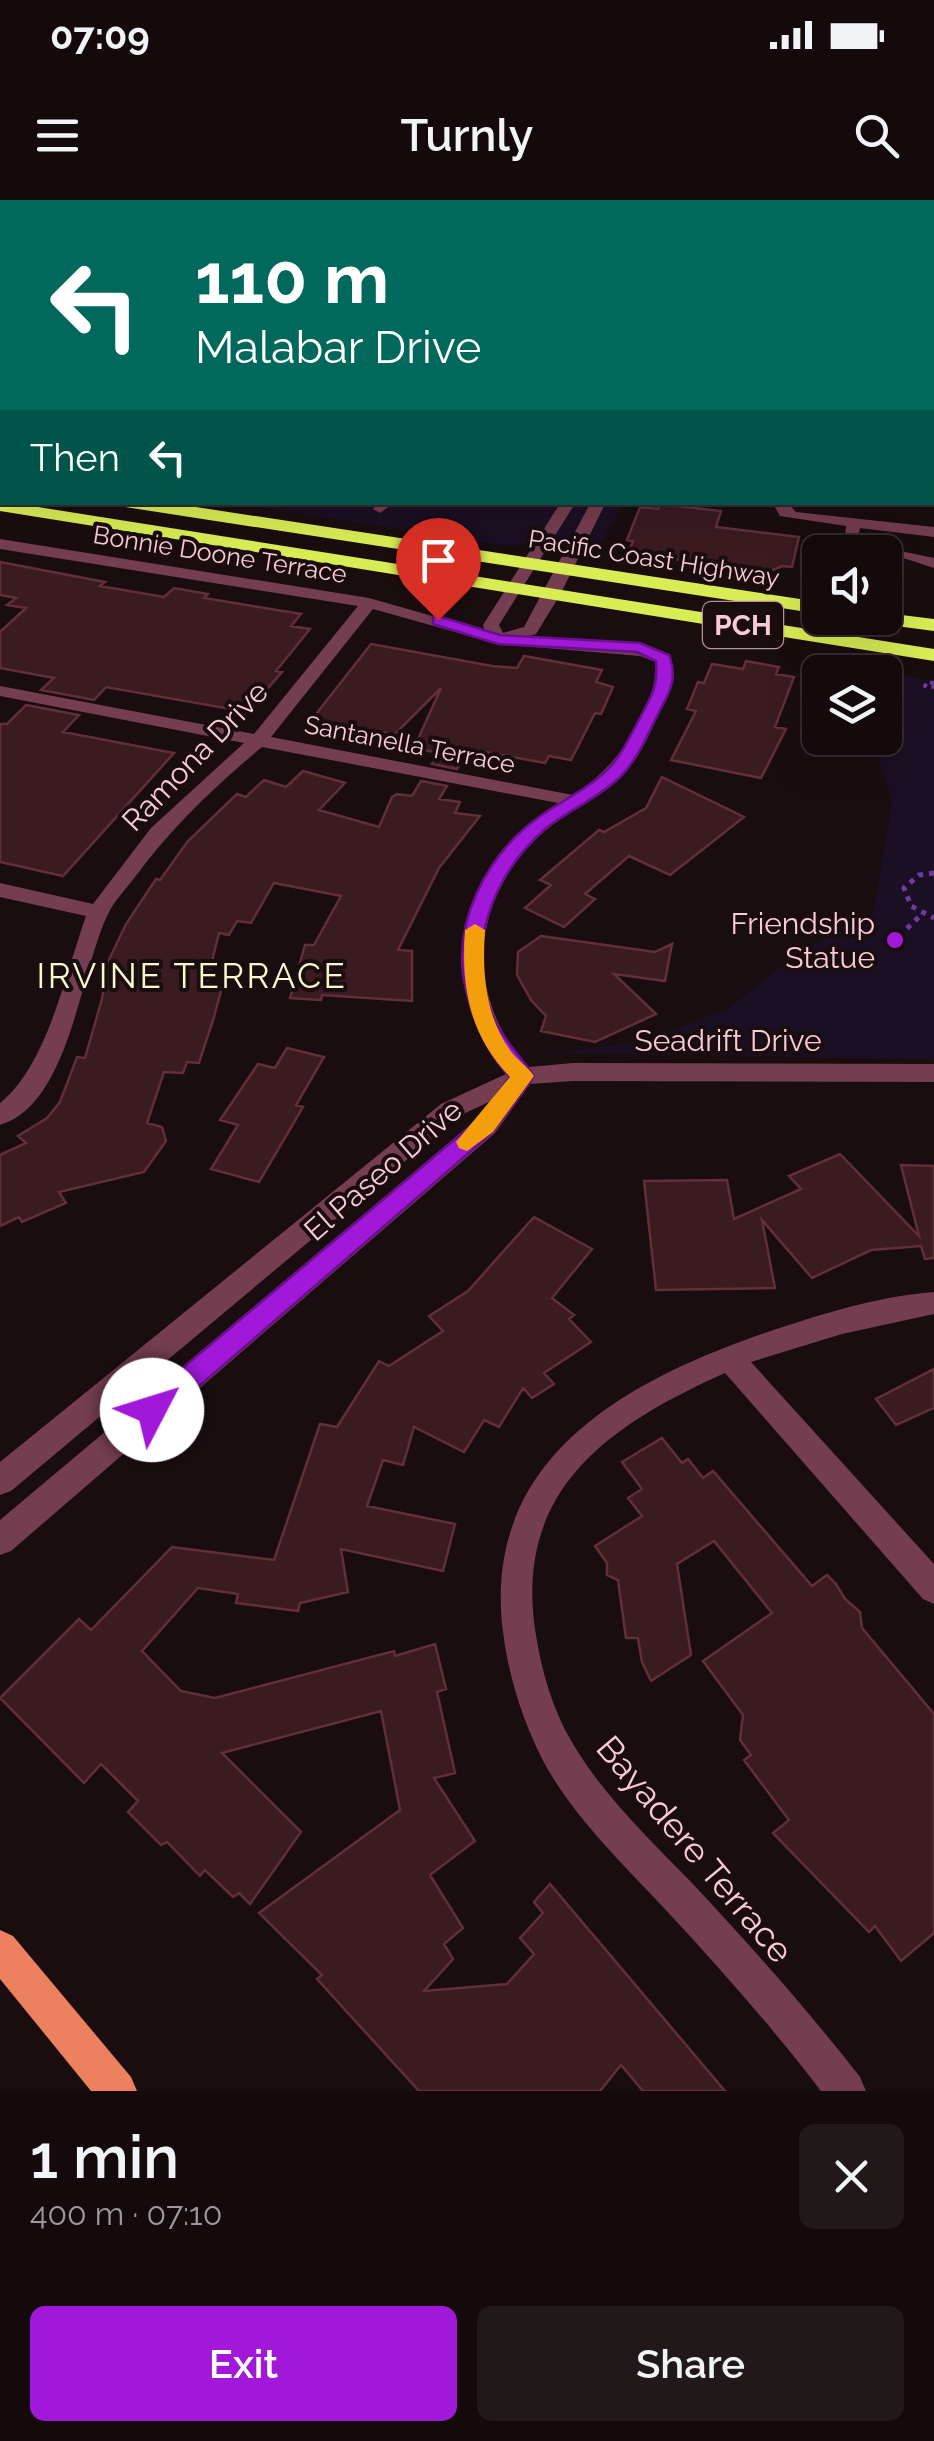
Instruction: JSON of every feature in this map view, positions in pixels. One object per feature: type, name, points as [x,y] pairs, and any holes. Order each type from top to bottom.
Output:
[{"type":"highway","name":"Pacific Coast Highway","points":[[145,505],[802,605]]},
{"type":"highway","name":"Pacific Coast Highway","points":[[0,506],[934,656]]},
{"type":"highway","points":[[902,621],[934,626]]},
{"type":"main road","points":[[0,1948],[117,2091]]},
{"type":"street","points":[[566,505],[490,626],[498,639],[530,630],[598,505]]},
{"type":"street","points":[[781,505],[785,513],[795,516],[934,532]]},
{"type":"street","points":[[854,522],[849,545],[913,555],[934,563]]},
{"type":"street","name":"Bonnie Doone Terrace","points":[[0,544],[369,603],[498,639],[640,648],[664,659],[666,684],[627,758],[612,776],[576,801]]},
{"type":"street","name":"Ramona Drive","points":[[0,1116],[23,1098],[44,1068],[98,912],[158,832],[206,783],[258,741],[369,603]]},
{"type":"street","name":"Santanella Terrace","points":[[0,691],[576,801]]},
{"type":"street","points":[[523,1076],[503,1057],[482,1016],[472,976],[478,914],[492,881],[512,851],[541,824],[576,801]]},
{"type":"street","points":[[0,890],[98,912]]},
{"type":"street","name":"Seadrift Drive","points":[[523,1076],[572,1072],[934,1073]]},
{"type":"street","name":"El Paseo Drive","points":[[0,1481],[450,1110],[523,1076]]},
{"type":"street","name":"El Paseo Drive","points":[[0,1540],[486,1126],[523,1076]]},
{"type":"street","name":"Bayadere Terrace","points":[[846,2091],[743,1968],[605,1817],[550,1738],[525,1667],[514,1608],[514,1562],[530,1510],[555,1473],[585,1440],[652,1394],[730,1359],[822,1326],[934,1303]]},
{"type":"street","points":[[730,1359],[934,1588]]},
{"type":"path","points":[[934,873],[919,875],[904,888],[911,906],[934,918]]},
{"type":"path","points":[[899,936],[922,914]]},
{"type":"shaded area","points":[[246,505],[623,505],[599,547],[502,545]]},
{"type":"shaded area","points":[[902,675],[934,681],[934,1059],[555,1053],[644,1041],[728,1009],[796,954],[874,912],[892,800],[877,755],[902,755]]},
{"type":"building","points":[[660,505],[669,505],[721,511],[716,527],[799,537],[792,567],[771,571],[645,556],[647,551],[630,549],[633,541],[627,540],[640,507],[658,509]]},
{"type":"building","points":[[0,562],[105,582],[100,586],[164,597],[174,588],[208,594],[204,598],[301,614],[291,626],[310,629],[276,671],[282,672],[247,712],[106,687],[94,700],[41,690],[54,678],[0,668],[0,632],[26,608],[7,605],[16,598],[0,595]]},
{"type":"building","points":[[371,644],[517,668],[524,656],[602,670],[596,682],[613,687],[601,714],[595,713],[571,760],[549,756],[545,763],[469,749],[457,769],[432,764],[439,753],[414,748],[441,688],[395,734],[309,723]]},
{"type":"building","points":[[746,661],[779,667],[776,674],[794,677],[775,727],[786,729],[761,778],[671,760],[696,711],[687,709],[698,682],[704,683],[712,664],[743,669]]},
{"type":"building","points":[[26,705],[79,715],[63,732],[174,753],[63,876],[0,862],[0,724],[7,724]]},
{"type":"building","points":[[303,771],[345,783],[319,810],[379,827],[392,797],[412,796],[421,781],[447,786],[439,799],[460,802],[455,813],[480,816],[439,868],[398,950],[412,951],[412,1001],[322,995],[321,1000],[290,998],[305,945],[314,945],[341,896],[274,883],[251,923],[237,921],[229,935],[219,933],[205,990],[221,991],[214,1017],[199,1063],[187,1062],[183,1073],[164,1072],[147,1123],[162,1127],[166,1141],[144,1172],[59,1192],[66,1203],[22,1222],[19,1217],[0,1226],[0,1155],[26,1143],[18,1136],[47,1118],[60,1102],[77,1057],[85,1058],[102,999],[107,964],[126,924],[188,841],[237,794],[246,797],[264,780],[286,787]]},
{"type":"building","points":[[662,777],[744,817],[670,875],[629,856],[585,894],[595,899],[564,927],[525,908],[551,885],[540,880],[599,830],[604,832],[646,808]]},
{"type":"building","points":[[541,936],[655,952],[672,944],[665,981],[614,974],[656,1014],[595,1042],[541,1031],[546,1016],[531,1000],[517,975],[518,952]]},
{"type":"building","points":[[287,1048],[324,1057],[296,1105],[303,1107],[259,1182],[211,1169],[238,1125],[220,1120],[258,1064],[275,1068]]},
{"type":"building","points":[[840,1154],[919,1236],[901,1165],[934,1166],[934,1258],[925,1259],[921,1246],[871,1250],[812,1278],[762,1220],[775,1288],[656,1290],[644,1181],[727,1180],[734,1219],[801,1189],[789,1176]]},
{"type":"building","points":[[534,1217],[592,1249],[552,1298],[574,1315],[569,1319],[591,1342],[544,1373],[554,1384],[532,1398],[523,1388],[499,1427],[484,1420],[464,1452],[414,1427],[403,1465],[383,1460],[367,1506],[455,1524],[443,1571],[341,1549],[348,1592],[300,1603],[298,1611],[236,1603],[238,1594],[198,1588],[142,1651],[181,1691],[215,1698],[435,1644],[446,1689],[437,1692],[455,1773],[434,1778],[475,1841],[430,1875],[463,1928],[444,1944],[453,1959],[424,1991],[507,1984],[534,1954],[520,1938],[543,1913],[534,1902],[550,1884],[725,2091],[643,2091],[621,2065],[600,2091],[419,2091],[317,1979],[322,1975],[259,1913],[400,1810],[381,1711],[222,1753],[301,1832],[250,1904],[239,1893],[233,1897],[205,1870],[200,1876],[167,1842],[161,1845],[128,1812],[138,1801],[101,1764],[84,1783],[0,1698],[79,1619],[91,1630],[172,1547],[274,1560],[320,1424],[337,1427],[379,1361],[389,1366],[443,1331],[429,1316],[468,1291]]},
{"type":"building","points":[[934,1369],[934,1408],[896,1425],[876,1399]]},
{"type":"building","points":[[662,1438],[682,1463],[688,1459],[703,1478],[713,1471],[812,1586],[827,1575],[836,1584],[860,1612],[862,1628],[934,1714],[934,1933],[901,1961],[875,1926],[869,1932],[773,1833],[789,1820],[744,1760],[751,1755],[740,1740],[743,1715],[703,1661],[772,1613],[714,1541],[677,1564],[691,1655],[651,1681],[642,1662],[638,1638],[626,1638],[618,1580],[607,1575],[607,1563],[595,1546],[642,1516],[628,1498],[642,1489],[622,1462]]},
{"type":"slow traffic","points":[[467,1142],[486,1126],[523,1076],[503,1057],[482,1016],[472,976],[475,930]]},
{"type":"place","name":"Friendship Statue","points":[[895,940]]},
{"type":"district","name":"IRVINE TERRACE","points":[[192,975]]},
{"type":"route","points":[[152,1410],[486,1126],[523,1076],[503,1057],[482,1016],[472,976],[478,914],[492,881],[512,851],[541,824],[612,776],[627,758],[666,684],[664,659],[640,648],[498,639],[438,620]]}]
